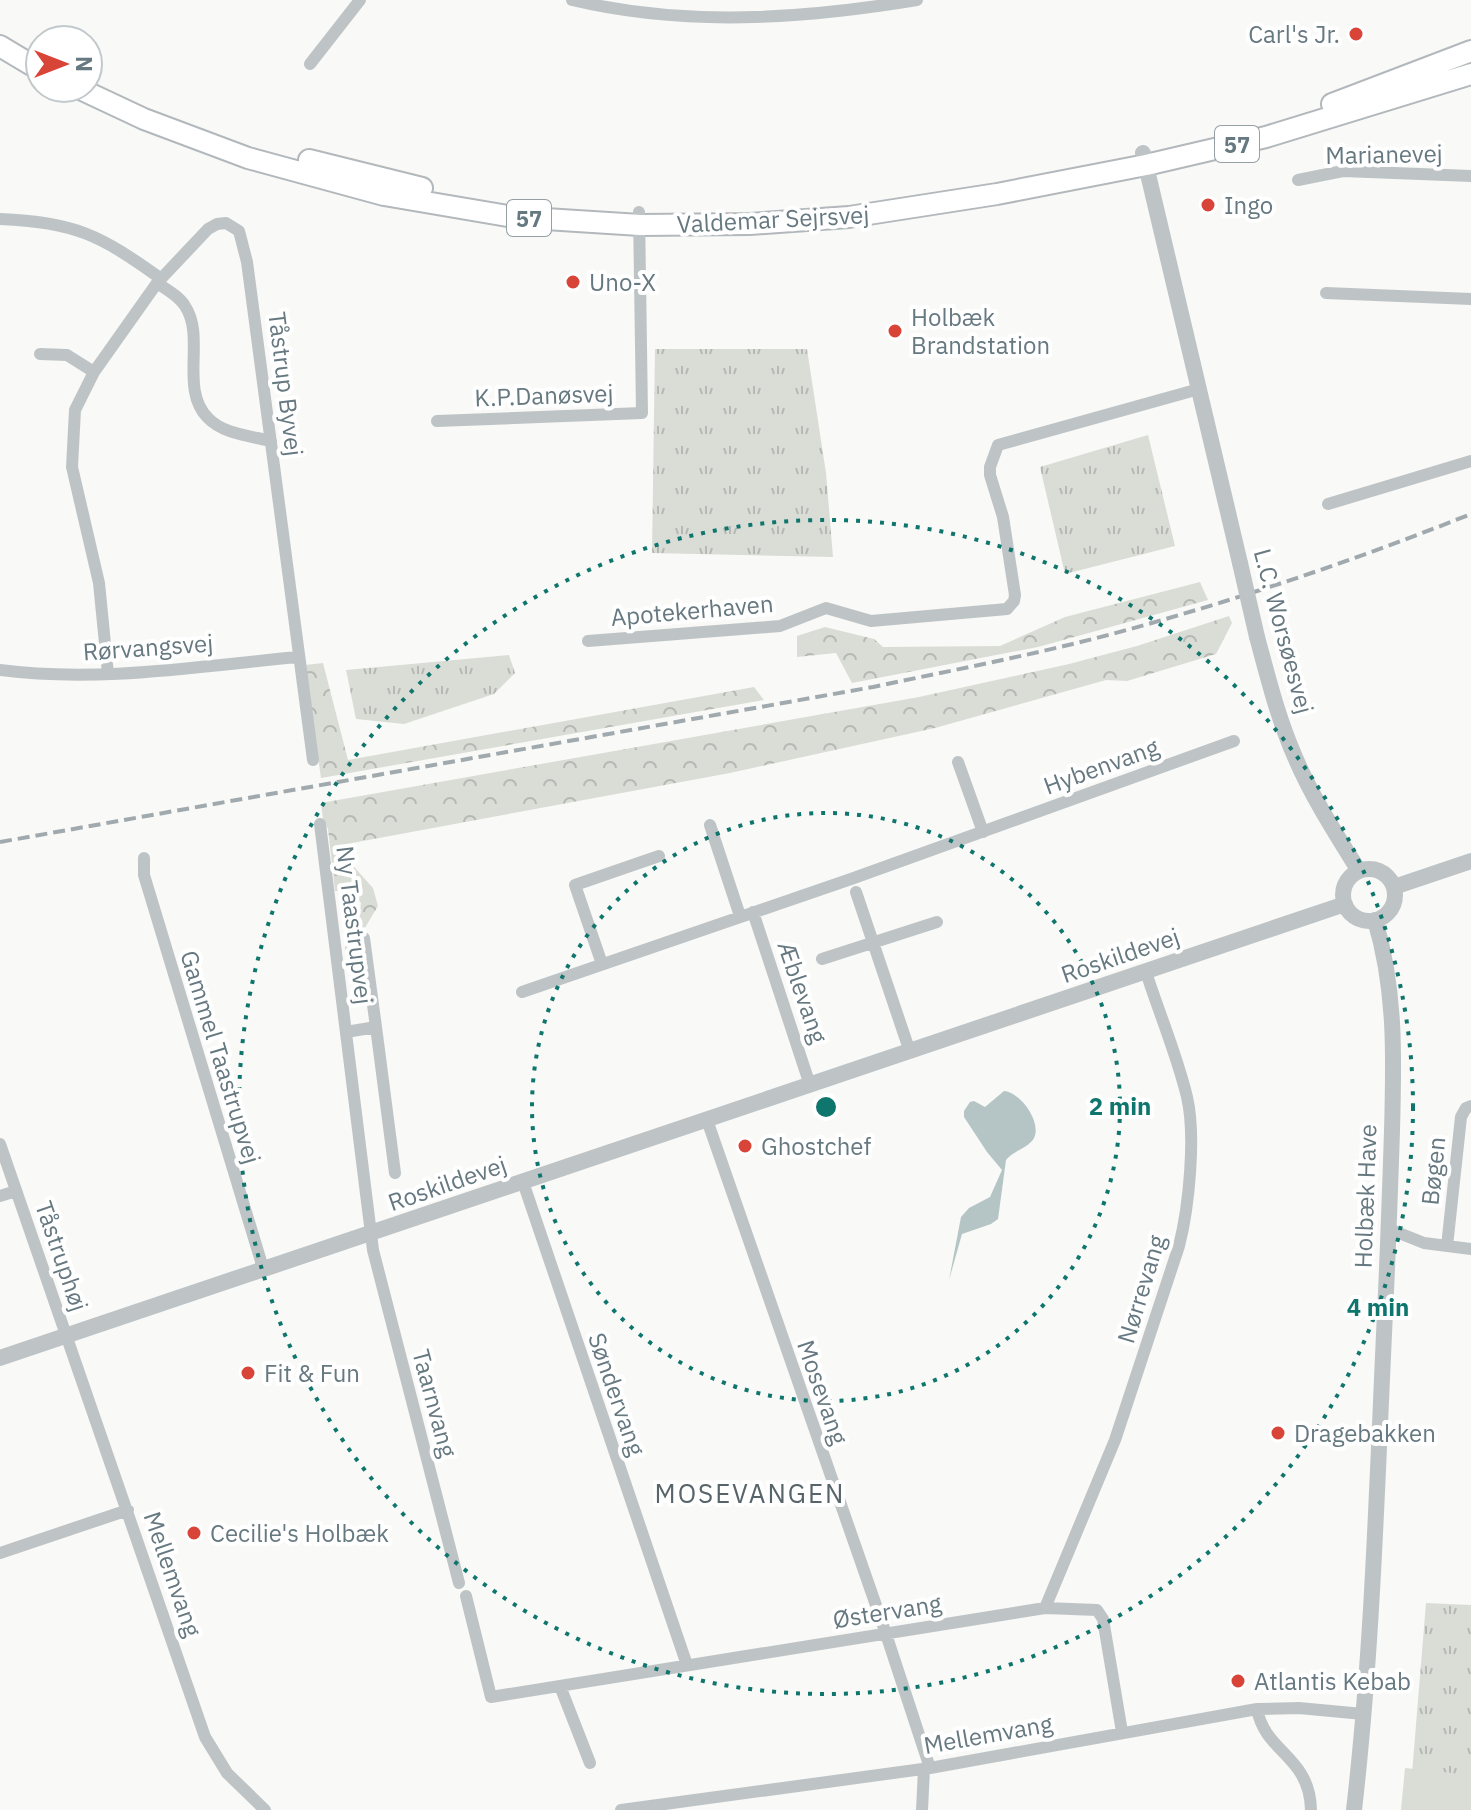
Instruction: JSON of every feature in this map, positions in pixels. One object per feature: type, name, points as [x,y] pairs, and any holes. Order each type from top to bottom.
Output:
[{"type":"main road","points":[[0,35],[24,48]]},
{"type":"main road","points":[[0,46],[24,60]]},
{"type":"main road","name":"Valdemar Sejrsvej","points":[[1144,159],[1289,118],[1367,92],[1471,51]]},
{"type":"main road","name":"Valdemar Sejrsvej","points":[[104,100],[144,119],[248,158],[384,195],[514,217],[640,218],[847,207],[1144,159],[1266,137],[1471,74]]},
{"type":"main road","name":"Valdemar Sejrsvej","points":[[104,86],[252,145],[387,181],[516,206],[640,218]]},
{"type":"street","points":[[310,64],[360,0]]},
{"type":"street","points":[[572,0],[643,14],[717,18],[839,12],[917,0]]},
{"type":"street","name":"L.C. Worsøesvej","points":[[1144,159],[1257,637],[1294,755],[1318,804],[1359,871]]},
{"type":"street","name":"Marianevej","points":[[1298,180],[1343,171],[1471,176]]},
{"type":"street","name":"K.P.Danøsvej","points":[[437,421],[642,413],[640,218]]},
{"type":"street","points":[[0,219],[43,221],[85,232],[125,252],[181,300],[190,314],[196,395],[205,415],[222,428],[271,441]]},
{"type":"street","name":"Tåstrup Byvej","points":[[108,674],[99,583],[72,467],[75,410],[94,372],[158,280],[213,226],[226,223],[239,231],[247,262],[313,760]]},
{"type":"street","points":[[1326,293],[1471,299]]},
{"type":"street","points":[[40,354],[67,355],[94,372]]},
{"type":"street","name":"Apotekerhaven","points":[[588,641],[780,626],[826,608],[871,621],[1007,609],[1014,601],[1015,588],[1003,517],[990,471],[998,445],[1199,389]]},
{"type":"street","points":[[1328,504],[1471,461]]},
{"type":"street","name":"Rørvangsvej","points":[[0,670],[108,674],[298,657]]},
{"type":"street","name":"Hybenvang","points":[[522,992],[747,914],[854,885],[983,832],[1234,741]]},
{"type":"street","points":[[958,762],[983,832]]},
{"type":"street","name":"Ny Taastrupvej","points":[[320,824],[371,1234]]},
{"type":"street","points":[[710,825],[747,914]]},
{"type":"street","points":[[602,964],[575,885],[659,856]]},
{"type":"street","name":"Gammel Taastrupvej","points":[[144,858],[144,875],[263,1268]]},
{"type":"street","points":[[1394,887],[1471,861]]},
{"type":"street","points":[[1368,869],[1384,873],[1394,887],[1392,908],[1385,916],[1375,920],[1357,918],[1345,904],[1343,896],[1347,881],[1359,871],[1368,869]]},
{"type":"street","points":[[854,885],[910,1052]]},
{"type":"street","name":"Roskildevej","points":[[0,1358],[1345,904]]},
{"type":"street","name":"Æblevang","points":[[747,914],[810,1085]]},
{"type":"street","name":"Holbæk Have","points":[[1354,1810],[1371,1605],[1389,1229],[1393,1023],[1386,957],[1375,920]]},
{"type":"street","points":[[822,959],[937,922]]},
{"type":"street","name":"Ny Taastrupvej","points":[[364,938],[395,1173]]},
{"type":"street","name":"Nørrevang","points":[[1045,1608],[1115,1440],[1184,1225],[1190,1162],[1187,1098],[1146,972]]},
{"type":"street","name":"Ny Taastrupvej","points":[[346,1032],[376,1027]]},
{"type":"street","name":"Bøgen","points":[[1447,1246],[1461,1117],[1471,1106]]},
{"type":"street","name":"Mosevang","points":[[707,1120],[886,1634],[927,1768]]},
{"type":"street","name":"Tåstruphøj","points":[[0,1144],[66,1336]]},
{"type":"street","name":"Søndervang","points":[[523,1182],[687,1665]]},
{"type":"street","name":"Tåstruphøj","points":[[0,1196],[16,1191]]},
{"type":"street","name":"Bøgen","points":[[1389,1229],[1424,1243],[1471,1249]]},
{"type":"street","name":"Taarnvang","points":[[371,1234],[459,1583]]},
{"type":"street","name":"Mellemvang","points":[[66,1336],[205,1737],[227,1773],[265,1810]]},
{"type":"street","points":[[0,1553],[128,1510]]},
{"type":"street","name":"Østervang","points":[[466,1596],[491,1697],[1045,1608],[1092,1609],[1101,1612],[1122,1732]]},
{"type":"street","points":[[560,1686],[590,1763]]},
{"type":"street","name":"Mellemvang","points":[[621,1810],[927,1768],[1257,1709],[1299,1708],[1363,1714]]},
{"type":"street","points":[[1257,1709],[1263,1731],[1296,1763],[1306,1781],[1311,1810]]},
{"type":"street","points":[[922,1810],[927,1768]]},
{"type":"green space","points":[[655,349],[807,349],[826,473],[833,557],[652,553]]},
{"type":"green space","points":[[1148,435],[1175,546],[1065,574],[1040,467]]},
{"type":"green space","points":[[1200,582],[1208,600],[1038,647],[852,683],[836,653],[797,657],[797,636],[825,627],[874,639],[883,647],[1000,646],[1065,617]]},
{"type":"green space","points":[[1229,616],[1232,623],[1216,654],[1127,681],[1106,680],[935,728],[730,773],[352,843],[355,868],[373,888],[378,906],[357,941],[345,950],[347,935],[358,916],[361,903],[352,892],[335,891],[328,829],[321,803],[919,697],[1069,664]]},
{"type":"green space","points":[[509,655],[515,673],[494,694],[404,724],[356,719],[346,670]]},
{"type":"green space","points":[[323,663],[348,760],[754,687],[764,700],[321,778],[305,665]]},
{"type":"green space","points":[[1426,1603],[1471,1605],[1471,1810],[1409,1810]]},
{"type":"green space","points":[[1405,1768],[1471,1775],[1471,1810],[1401,1810]]},
{"type":"shaded area","points":[[1004,1091],[1024,1103],[1036,1127],[1035,1135],[1029,1144],[1006,1160],[998,1219],[962,1234],[949,1280],[961,1217],[969,1208],[990,1197],[1002,1170],[964,1117],[964,1111],[974,1101],[985,1107]]},
{"type":"railway","points":[[0,842],[873,687],[1023,656],[1112,634],[1248,594],[1471,514]]},
{"type":"place","name":"Carl's Jr.","points":[[1356,34]]},
{"type":"place","name":"Ingo","points":[[1208,205]]},
{"type":"place","name":"Uno-X","points":[[573,282]]},
{"type":"place","name":"Holbæk Brandstation","points":[[895,331]]},
{"type":"place","name":"Ghostchef","points":[[745,1146]]},
{"type":"place","name":"Fit & Fun","points":[[248,1373]]},
{"type":"place","name":"Dragebakken","points":[[1278,1433]]},
{"type":"place","name":"Cecilie's Holbæk","points":[[194,1533]]},
{"type":"place","name":"Atlantis Kebab","points":[[1238,1681]]},
{"type":"district","name":"MOSEVANGEN","points":[[750,1493]]}]
